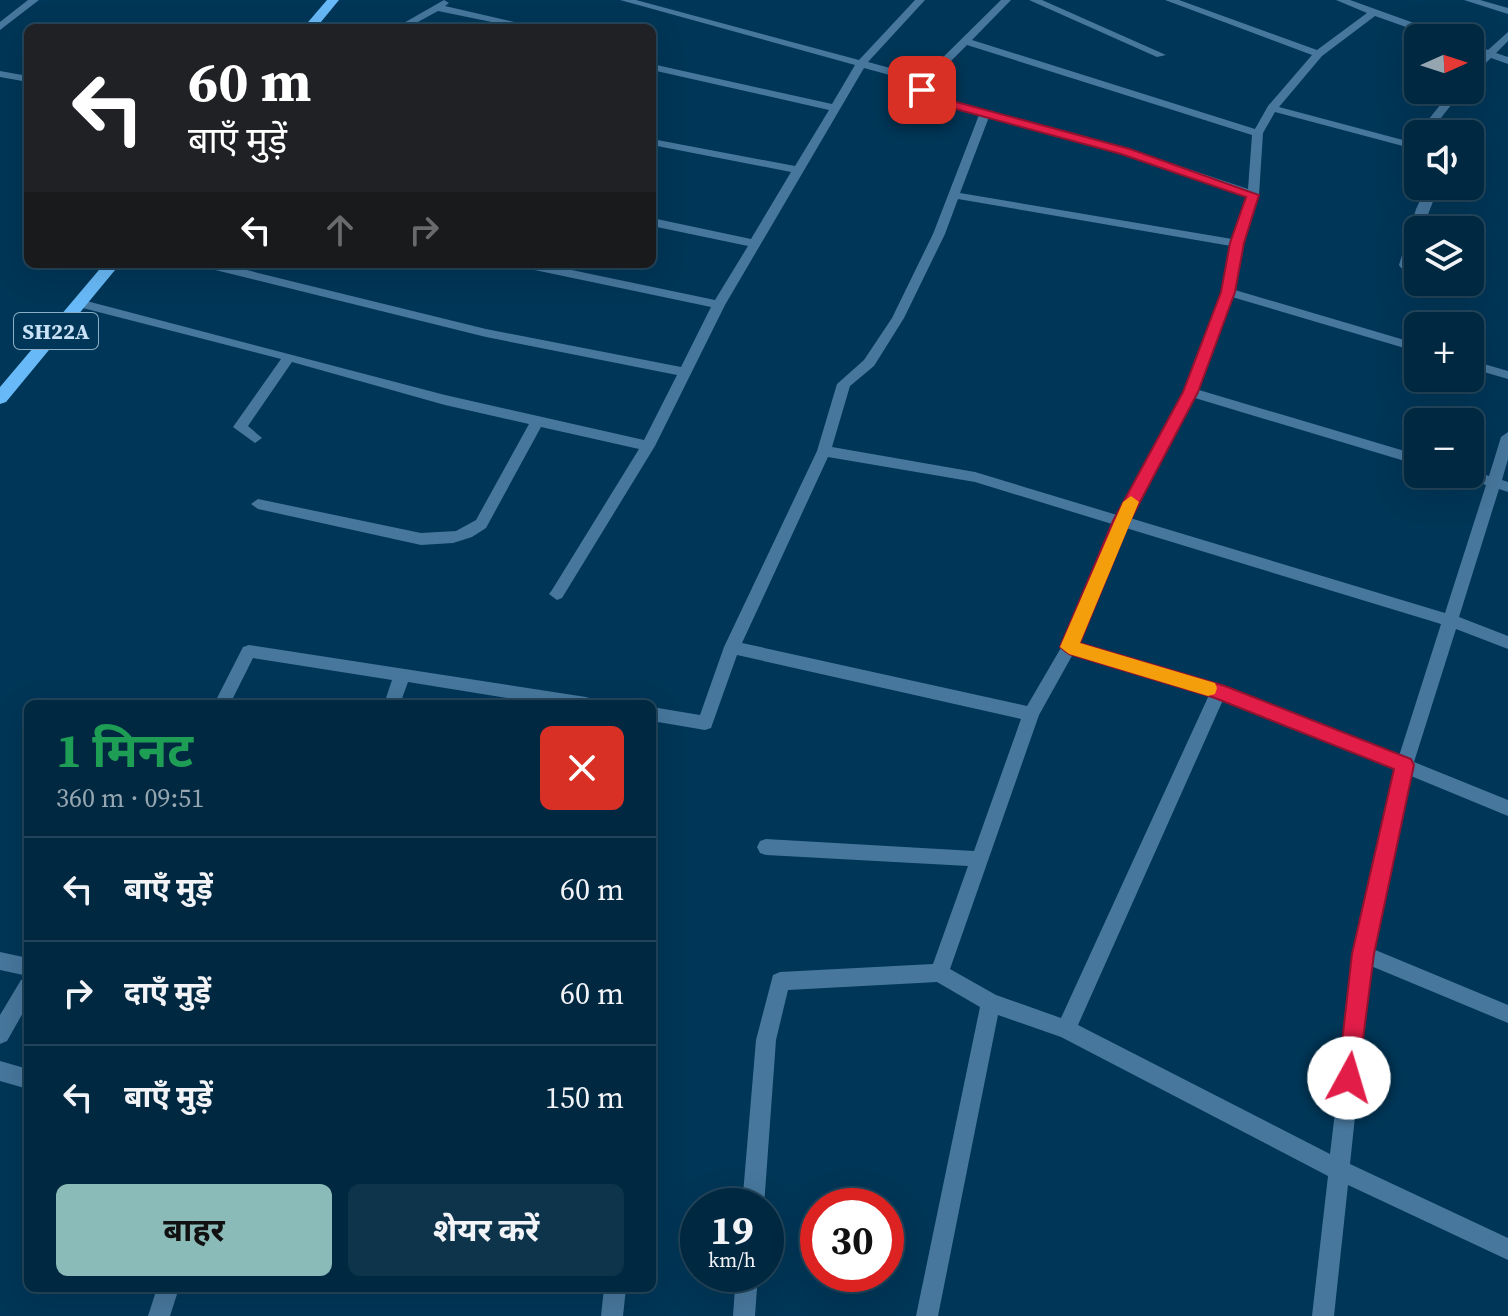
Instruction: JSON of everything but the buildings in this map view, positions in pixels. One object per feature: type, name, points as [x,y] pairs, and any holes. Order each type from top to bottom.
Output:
[{"type":"main road","points":[[312,24],[333,0]]},
{"type":"main road","name":"SH22A","points":[[0,398],[109,268]]},
{"type":"street","points":[[0,27],[34,0]]},
{"type":"street","points":[[407,24],[449,0]]},
{"type":"street","points":[[625,0],[925,81]]},
{"type":"street","points":[[557,594],[648,446],[719,305],[862,63],[920,0]]},
{"type":"street","points":[[1006,0],[925,81],[922,90],[931,96],[985,113],[1125,151],[1253,195]]},
{"type":"street","points":[[1034,0],[1161,55]]},
{"type":"street","points":[[1170,0],[1318,54]]},
{"type":"street","points":[[1341,0],[1407,24]]},
{"type":"street","points":[[1469,0],[1508,11]]},
{"type":"street","points":[[435,7],[516,24]]},
{"type":"street","points":[[939,973],[1031,714],[1069,647],[1121,521],[1191,392],[1228,292],[1237,243],[1253,195],[1258,133],[1272,108],[1318,54],[1374,12]]},
{"type":"street","points":[[1484,57],[1508,35]]},
{"type":"street","points":[[964,41],[1258,133]]},
{"type":"street","points":[[1484,52],[1508,61]]},
{"type":"street","points":[[656,68],[835,108]]},
{"type":"street","points":[[0,74],[24,78]]},
{"type":"street","points":[[1434,120],[1447,104]]},
{"type":"street","points":[[1272,108],[1404,143]]},
{"type":"street","points":[[656,715],[705,723],[732,647],[824,451],[844,384],[869,363],[898,318],[939,234],[985,113]]},
{"type":"street","points":[[656,143],[798,170]]},
{"type":"street","points":[[953,195],[1237,243]]},
{"type":"street","points":[[656,223],[756,244]]},
{"type":"street","points":[[223,268],[486,333],[684,372]]},
{"type":"street","points":[[544,268],[719,305]]},
{"type":"street","points":[[1228,292],[1404,344]]},
{"type":"street","points":[[79,303],[445,400],[648,446]]},
{"type":"street","points":[[255,438],[240,427],[289,357]]},
{"type":"street","points":[[1484,368],[1508,375]]},
{"type":"street","points":[[1191,392],[1404,456]]},
{"type":"street","points":[[258,504],[421,539],[448,540],[466,535],[481,524],[538,420]]},
{"type":"street","points":[[1323,1316],[1363,954],[1405,765],[1449,620],[1501,485],[1508,437]]},
{"type":"street","points":[[824,451],[975,477],[1449,620],[1508,643]]},
{"type":"street","points":[[732,647],[1031,714]]},
{"type":"street","points":[[1069,647],[1219,691],[1508,808]]},
{"type":"street","points":[[224,700],[249,651],[561,700]]},
{"type":"street","points":[[393,700],[402,675]]},
{"type":"street","points":[[1066,1029],[1219,691]]},
{"type":"street","points":[[766,847],[979,859]]},
{"type":"street","points":[[1363,954],[1508,1014]]},
{"type":"street","points":[[0,961],[24,966]]},
{"type":"street","points":[[754,1188],[766,1040],[780,981],[939,973],[991,1003],[1066,1029],[1339,1170],[1508,1249]]},
{"type":"street","points":[[0,1034],[24,993]]},
{"type":"street","points":[[927,1316],[991,1003]]},
{"type":"street","points":[[0,1071],[24,1078]]},
{"type":"street","points":[[159,1316],[167,1292]]},
{"type":"street","points":[[612,1316],[615,1292]]},
{"type":"street","points":[[744,1316],[746,1292]]},
{"type":"slow traffic","points":[[1131,502],[1069,647],[1208,688]]},
{"type":"route","points":[[922,90],[945,102],[1125,151],[1253,195],[1237,243],[1228,292],[1191,392],[1121,521],[1069,647],[1219,691],[1405,765],[1363,954],[1349,1078]]}]
